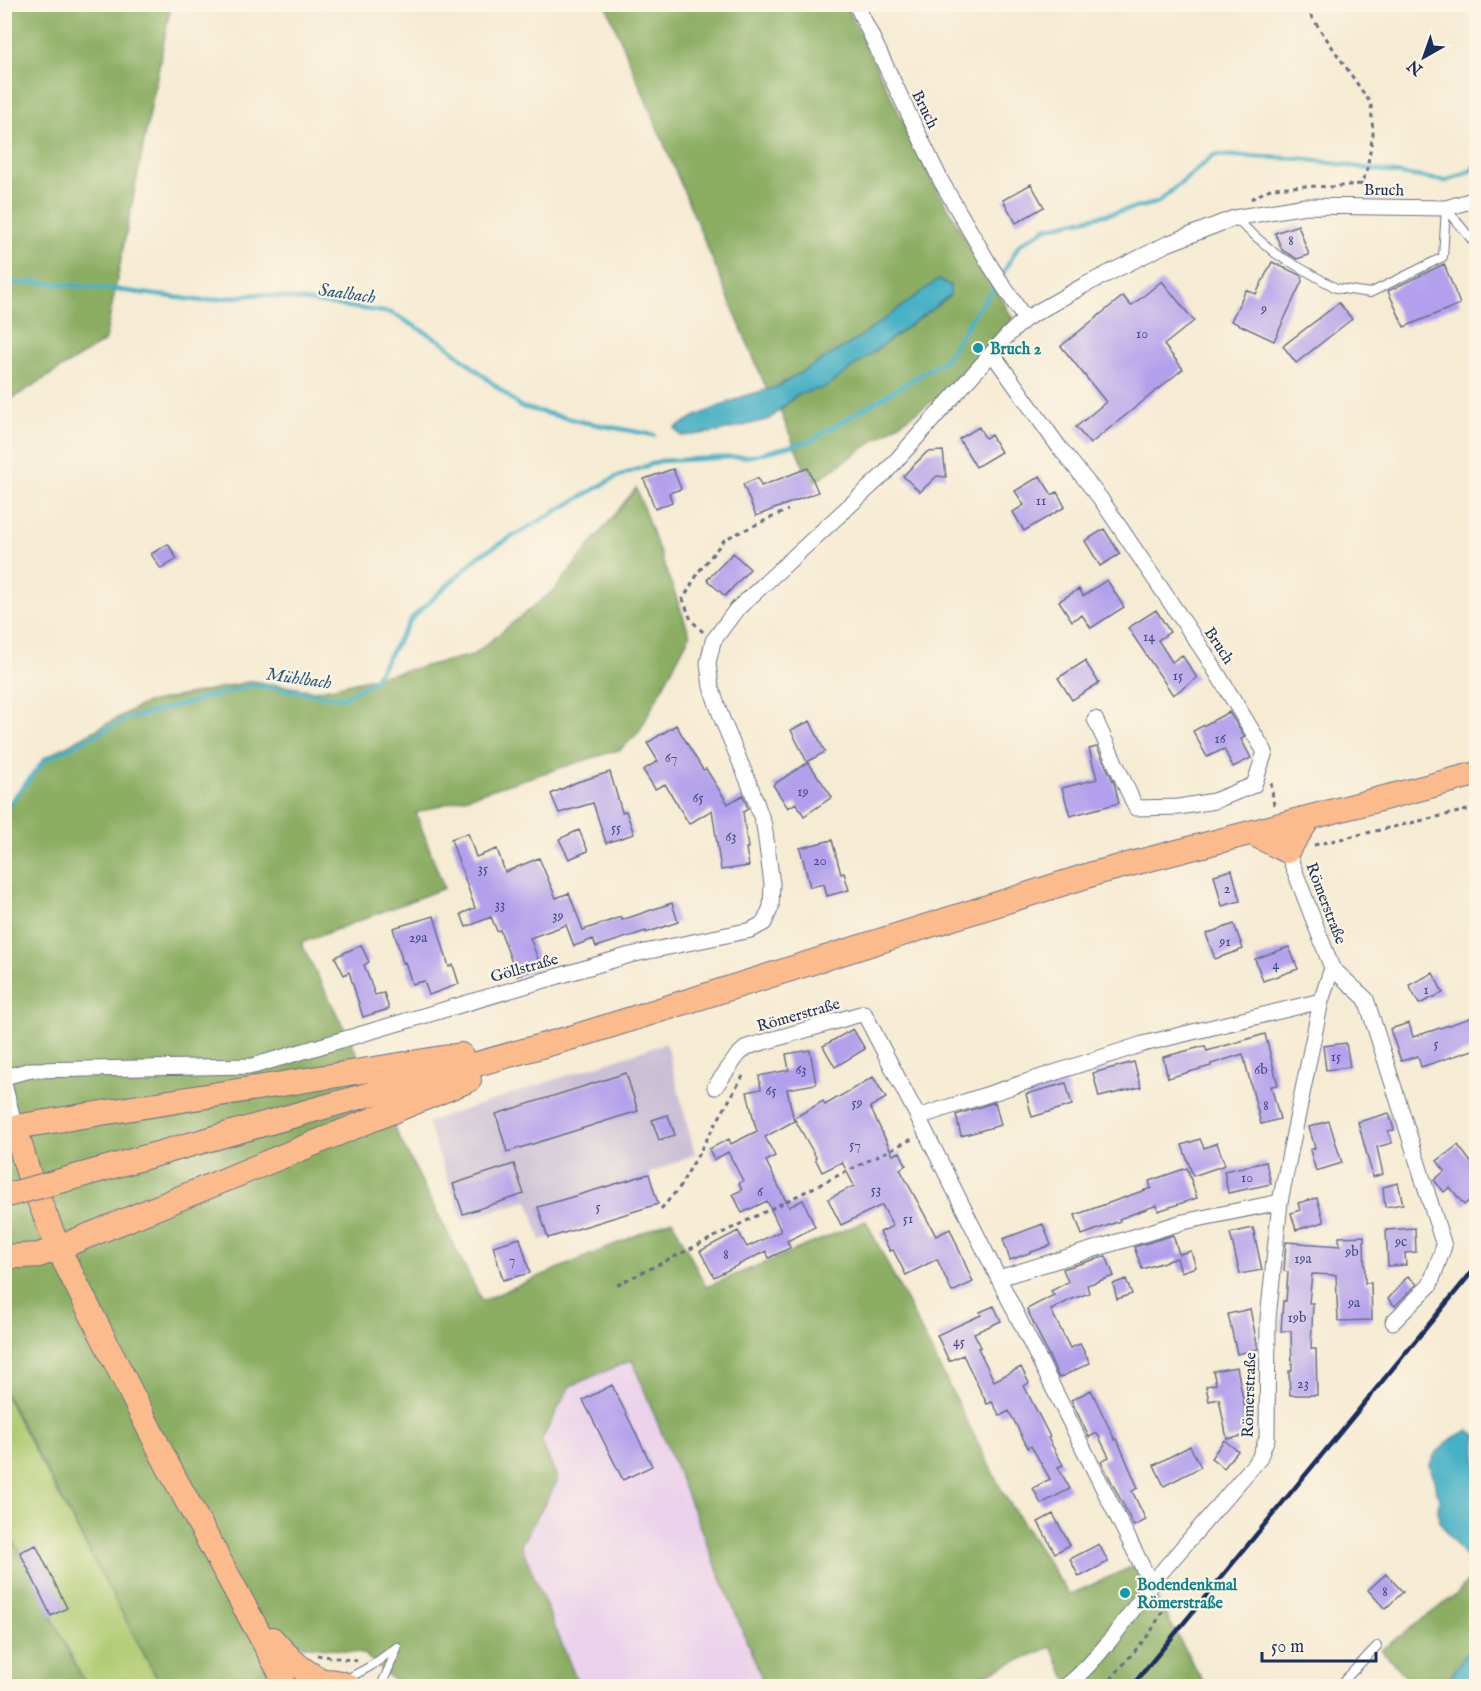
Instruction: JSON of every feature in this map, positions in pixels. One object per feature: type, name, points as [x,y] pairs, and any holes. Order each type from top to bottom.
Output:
[{"type":"main road","points":[[4,1196],[578,1035],[1096,873],[1476,774]]},
{"type":"main road","points":[[1252,833],[1287,851],[1309,818]]},
{"type":"main road","points":[[283,1686],[280,1672],[168,1466],[58,1248],[10,1129],[578,1035]]},
{"type":"main road","points":[[4,1257],[39,1255],[58,1248],[578,1035]]},
{"type":"main road","points":[[247,1611],[292,1662],[329,1684]]},
{"type":"street","name":"Bruch","points":[[856,4],[940,181],[1025,319]]},
{"type":"street","name":"Bruch","points":[[713,642],[736,610],[885,473],[1008,335],[1025,319],[1156,249],[1234,218],[1305,206],[1446,208],[1476,199]]},
{"type":"street","name":"Bruch","points":[[992,353],[1059,447],[1100,498],[1206,655],[1266,752]]},
{"type":"street","name":"Göllstraße","points":[[4,1077],[31,1070],[253,1066],[619,958],[751,930],[764,923],[771,907],[772,884],[764,825],[711,687],[708,663],[713,642]]},
{"type":"street","points":[[1095,719],[1136,808],[1179,807],[1214,801],[1254,785],[1266,752]]},
{"type":"street","name":"Römerstraße","points":[[1287,851],[1332,968],[1366,999],[1444,1246],[1430,1285],[1393,1322]]},
{"type":"street","name":"Römerstraße","points":[[1066,1686],[1082,1674],[1151,1584],[1259,1459],[1267,1438],[1268,1319],[1280,1202],[1321,1001],[1332,968]]},
{"type":"street","points":[[918,1117],[1143,1044],[1321,1001]]},
{"type":"street","name":"Römerstraße","points":[[715,1087],[738,1055],[747,1047],[864,1013],[926,1132],[1151,1584]]},
{"type":"street","points":[[4,1084],[10,1129]]},
{"type":"street","points":[[999,1278],[1183,1222],[1280,1202]]},
{"type":"lane","points":[[1234,218],[1276,254],[1336,288],[1371,293],[1443,257],[1446,208]]},
{"type":"lane","points":[[1446,208],[1476,245]]},
{"type":"lane","points":[[1340,1686],[1377,1646]]},
{"type":"lane","points":[[329,1684],[371,1666],[397,1647],[381,1686]]},
{"type":"path","points":[[1307,4],[1311,16],[1371,104],[1373,134],[1366,174]]},
{"type":"path","points":[[713,642],[691,620],[683,599],[700,570],[725,539],[788,510]]},
{"type":"path","points":[[1266,752],[1278,826]]},
{"type":"path","points":[[1287,851],[1476,808]]},
{"type":"path","points":[[661,1209],[679,1188],[744,1074]]},
{"type":"path","points":[[617,1285],[926,1132]]},
{"type":"path","points":[[1105,1686],[1150,1633],[1162,1612],[1151,1584]]},
{"type":"shaded area","points":[[666,1043],[695,1154],[649,1174],[658,1204],[541,1240],[528,1200],[463,1221],[427,1122]]},
{"type":"shaded area","points":[[632,1360],[765,1686],[579,1686],[521,1545],[558,1480],[541,1441],[570,1385]]},
{"type":"green space","points":[[5,4],[171,5],[105,341],[5,403]]},
{"type":"green space","points":[[606,5],[846,5],[934,184],[1013,319],[940,396],[811,484],[780,411],[797,395],[826,387],[950,296],[950,285],[938,280],[854,342],[767,390]]},
{"type":"green space","points":[[636,488],[690,635],[639,732],[621,749],[416,813],[444,888],[301,943],[482,1301],[672,1220],[706,1287],[866,1221],[1003,1493],[1069,1595],[1138,1564],[1205,1686],[1070,1686],[1051,1647],[956,1686],[765,1686],[632,1360],[570,1386],[541,1441],[558,1480],[521,1545],[579,1686],[400,1686],[363,1653],[298,1644],[255,1686],[161,1686],[5,1393],[5,812],[44,758],[143,704],[253,681],[316,691],[473,655],[555,589]]},
{"type":"green space","points":[[4,1393],[161,1686],[86,1686],[20,1552],[5,1527]]},
{"type":"green space","points":[[4,1527],[20,1552],[86,1686],[5,1686]]},
{"type":"green space","points":[[1468,1581],[1476,1592],[1476,1639],[1450,1678],[1452,1686],[1414,1686],[1381,1650],[1458,1593]]},
{"type":"water","points":[[938,280],[950,285],[950,295],[826,387],[796,395],[770,419],[718,432],[681,436],[675,428],[694,417],[744,396],[777,387],[854,341]]},
{"type":"water","points":[[1469,1430],[1476,1435],[1476,1568],[1439,1522],[1439,1499],[1430,1465],[1435,1454],[1453,1438]]},
{"type":"water","points":[[1476,1639],[1476,1686],[1452,1686],[1450,1678]]},
{"type":"building","points":[[1031,184],[1044,207],[1016,223],[1003,200]]},
{"type":"building","points":[[1298,225],[1309,255],[1297,259],[1282,250],[1275,233]]},
{"type":"building","points":[[1272,262],[1302,276],[1302,281],[1274,341],[1231,321],[1246,290],[1256,294]]},
{"type":"building","points":[[1444,264],[1460,304],[1404,327],[1388,291]]},
{"type":"building","points":[[1162,281],[1194,321],[1164,345],[1183,369],[1090,444],[1076,427],[1106,402],[1061,346],[1123,296],[1131,306]]},
{"type":"building","points":[[1339,303],[1352,319],[1296,363],[1283,346]]},
{"type":"building","points":[[979,427],[985,438],[991,435],[1001,452],[976,467],[959,439]]},
{"type":"building","points":[[943,451],[946,477],[937,476],[920,492],[903,476],[927,452]]},
{"type":"building","points":[[808,468],[818,492],[756,516],[743,484],[758,478],[761,486]]},
{"type":"building","points":[[673,469],[681,489],[669,493],[672,502],[655,509],[644,479]]},
{"type":"building","points":[[1040,476],[1052,495],[1057,492],[1065,507],[1024,531],[1013,512],[1024,505],[1015,491]]},
{"type":"building","points":[[1104,529],[1120,554],[1100,566],[1085,541]]},
{"type":"building","points":[[168,544],[177,559],[161,569],[151,554]]},
{"type":"building","points":[[733,553],[750,569],[725,596],[707,580]]},
{"type":"building","points":[[1107,580],[1124,607],[1091,628],[1082,615],[1072,621],[1059,601],[1079,589],[1083,596]]},
{"type":"building","points":[[1156,610],[1170,632],[1158,640],[1172,662],[1182,655],[1197,678],[1173,695],[1128,628]]},
{"type":"building","points":[[1085,661],[1099,683],[1072,700],[1058,678]]},
{"type":"building","points":[[1229,712],[1245,737],[1241,739],[1251,758],[1233,767],[1224,749],[1207,757],[1193,731]]},
{"type":"building","points":[[810,721],[825,752],[807,762],[791,730]]},
{"type":"building","points":[[676,725],[703,770],[706,769],[728,804],[743,795],[748,809],[743,812],[749,866],[721,870],[712,810],[689,824],[665,784],[655,789],[643,770],[658,761],[647,743]]},
{"type":"building","points":[[1097,747],[1114,783],[1119,803],[1070,816],[1062,788],[1097,779],[1089,749]]},
{"type":"building","points":[[808,762],[832,797],[804,816],[796,803],[788,808],[773,785]]},
{"type":"building","points":[[610,772],[622,812],[626,811],[634,834],[606,843],[593,803],[559,813],[551,794],[577,782]]},
{"type":"building","points":[[579,830],[588,851],[569,859],[559,839]]},
{"type":"building","points":[[468,833],[476,857],[497,849],[505,872],[539,858],[556,898],[569,893],[583,930],[672,903],[678,922],[596,947],[593,939],[574,946],[566,925],[530,938],[541,967],[517,976],[500,930],[497,931],[491,917],[466,927],[461,914],[475,908],[451,839]]},
{"type":"building","points":[[832,840],[841,874],[844,873],[849,890],[827,896],[824,884],[810,887],[800,848]]},
{"type":"building","points":[[1232,870],[1240,901],[1222,906],[1214,875]]},
{"type":"building","points":[[434,916],[449,967],[453,965],[459,984],[429,995],[424,981],[412,984],[393,928]]},
{"type":"building","points":[[1234,924],[1243,949],[1215,959],[1206,934]]},
{"type":"building","points":[[361,945],[369,962],[364,965],[375,995],[384,993],[389,1009],[363,1017],[349,972],[344,975],[335,957]]},
{"type":"building","points":[[1289,947],[1298,969],[1263,981],[1255,959]]},
{"type":"building","points":[[1433,973],[1443,993],[1419,1004],[1409,985]]},
{"type":"building","points":[[1476,1016],[1476,1049],[1421,1067],[1418,1056],[1401,1061],[1390,1029],[1409,1023],[1413,1037]]},
{"type":"building","points":[[853,1029],[865,1049],[835,1067],[823,1046]]},
{"type":"building","points":[[1265,1034],[1278,1085],[1271,1086],[1280,1119],[1261,1124],[1243,1054],[1168,1078],[1163,1057],[1205,1046],[1207,1051]]},
{"type":"building","points":[[1346,1043],[1350,1067],[1326,1070],[1323,1046]]},
{"type":"building","points":[[810,1050],[816,1084],[787,1089],[794,1121],[765,1137],[775,1156],[766,1161],[789,1207],[803,1200],[815,1227],[787,1241],[790,1248],[769,1258],[766,1251],[714,1277],[700,1251],[738,1231],[747,1247],[781,1231],[767,1201],[742,1213],[733,1194],[742,1190],[739,1183],[743,1181],[728,1152],[714,1160],[709,1149],[729,1139],[731,1144],[757,1131],[747,1092],[761,1089],[759,1076],[789,1070],[786,1054]]},
{"type":"building","points":[[1134,1062],[1141,1087],[1099,1097],[1093,1073]]},
{"type":"building","points":[[626,1073],[638,1111],[507,1152],[496,1114]]},
{"type":"building","points":[[873,1077],[886,1098],[870,1107],[893,1155],[900,1152],[906,1165],[900,1169],[936,1236],[950,1229],[973,1282],[952,1292],[937,1259],[906,1275],[893,1250],[890,1251],[880,1232],[893,1226],[882,1205],[841,1225],[828,1199],[854,1186],[842,1162],[822,1172],[794,1118],[823,1101],[825,1105]]},
{"type":"building","points":[[1066,1083],[1072,1105],[1032,1117],[1026,1094]]},
{"type":"building","points":[[995,1102],[1001,1125],[961,1136],[956,1115]]},
{"type":"building","points":[[1389,1113],[1394,1130],[1388,1131],[1392,1143],[1377,1147],[1383,1174],[1373,1177],[1358,1122]]},
{"type":"building","points":[[668,1115],[675,1135],[659,1140],[652,1120]]},
{"type":"building","points":[[1329,1121],[1342,1163],[1316,1171],[1310,1150],[1315,1148],[1309,1127]]},
{"type":"building","points":[[1200,1139],[1204,1148],[1217,1143],[1225,1165],[1193,1176],[1182,1145]]},
{"type":"building","points":[[1458,1145],[1476,1169],[1476,1195],[1464,1205],[1450,1187],[1444,1192],[1434,1180],[1445,1171],[1437,1161]]},
{"type":"building","points":[[1266,1162],[1271,1184],[1228,1193],[1224,1171]]},
{"type":"building","points":[[514,1164],[524,1194],[463,1214],[453,1184]]},
{"type":"building","points":[[1187,1168],[1197,1198],[1158,1211],[1157,1205],[1082,1235],[1075,1215],[1151,1188],[1149,1181]]},
{"type":"building","points":[[649,1174],[658,1204],[548,1238],[538,1207]]},
{"type":"building","points":[[1398,1183],[1403,1204],[1385,1207],[1383,1187]]},
{"type":"building","points":[[1317,1198],[1324,1222],[1296,1230],[1291,1213],[1300,1210],[1298,1203]]},
{"type":"building","points":[[1043,1224],[1051,1245],[1010,1260],[1003,1239]]},
{"type":"building","points":[[1253,1228],[1262,1270],[1240,1274],[1230,1233]]},
{"type":"building","points":[[1415,1228],[1416,1252],[1405,1253],[1406,1265],[1388,1266],[1386,1230]]},
{"type":"building","points":[[1173,1235],[1179,1254],[1191,1251],[1196,1267],[1181,1272],[1177,1258],[1142,1269],[1134,1247]]},
{"type":"building","points":[[1364,1236],[1365,1283],[1371,1283],[1372,1320],[1338,1321],[1336,1275],[1312,1274],[1309,1303],[1313,1303],[1311,1349],[1316,1349],[1317,1395],[1290,1395],[1291,1331],[1281,1331],[1288,1272],[1284,1271],[1286,1242],[1340,1246],[1339,1237]]},
{"type":"building","points":[[520,1238],[530,1273],[503,1280],[493,1246]]},
{"type":"building","points":[[1106,1256],[1114,1276],[1087,1285],[1089,1293],[1051,1310],[1070,1348],[1080,1344],[1090,1363],[1059,1378],[1027,1309],[1054,1295],[1051,1291],[1068,1282],[1063,1269]]},
{"type":"building","points":[[1408,1276],[1417,1284],[1395,1306],[1388,1299]]},
{"type":"building","points":[[1126,1279],[1132,1294],[1117,1299],[1113,1284]]},
{"type":"building","points":[[994,1306],[1001,1321],[974,1333],[981,1347],[978,1348],[994,1381],[1021,1367],[1029,1383],[1024,1386],[1063,1465],[1058,1467],[1070,1489],[1041,1504],[1033,1488],[1050,1479],[1031,1446],[1028,1448],[1009,1411],[1000,1416],[992,1402],[987,1404],[963,1355],[949,1361],[937,1335],[981,1315],[980,1312]]},
{"type":"building","points":[[1250,1309],[1258,1349],[1237,1354],[1228,1314]]},
{"type":"building","points":[[1237,1367],[1250,1435],[1227,1439],[1219,1399],[1209,1401],[1206,1386],[1216,1384],[1213,1371]]},
{"type":"building","points":[[612,1385],[652,1466],[623,1480],[583,1400]]},
{"type":"building","points":[[1091,1390],[1115,1440],[1117,1439],[1138,1488],[1132,1491],[1146,1520],[1134,1526],[1101,1461],[1109,1457],[1097,1433],[1089,1437],[1071,1400]]},
{"type":"building","points":[[1224,1440],[1238,1451],[1224,1468],[1211,1458]]},
{"type":"building","points":[[1190,1446],[1201,1467],[1164,1486],[1154,1465]]},
{"type":"building","points":[[1053,1514],[1070,1545],[1055,1553],[1038,1522]]},
{"type":"building","points":[[1099,1544],[1108,1562],[1079,1577],[1070,1559]]},
{"type":"building","points":[[36,1545],[67,1608],[51,1616],[20,1552]]},
{"type":"building","points":[[1386,1574],[1403,1592],[1385,1609],[1368,1590]]},
{"type":"waterway","points":[[1002,275],[1019,245],[1046,228],[1157,203],[1214,155],[1306,159],[1446,181],[1472,170],[1476,163]]},
{"type":"waterway","name":"Saalbach","points":[[4,284],[37,282],[203,301],[258,294],[392,313],[444,343],[521,407],[583,422],[654,435]]},
{"type":"waterway","name":"Mühlbach","points":[[4,810],[45,760],[127,719],[254,685],[343,698],[374,680],[412,618],[480,555],[616,477],[660,461],[752,456],[810,441],[945,360],[975,313],[998,283]]},
{"type":"railway","points":[[1132,1686],[1476,1267]]},
{"type":"place","name":"Bruch 2","points":[[978,348]]},
{"type":"place","name":"Bodendenkmal Römerstraße","points":[[1125,1593]]}]
